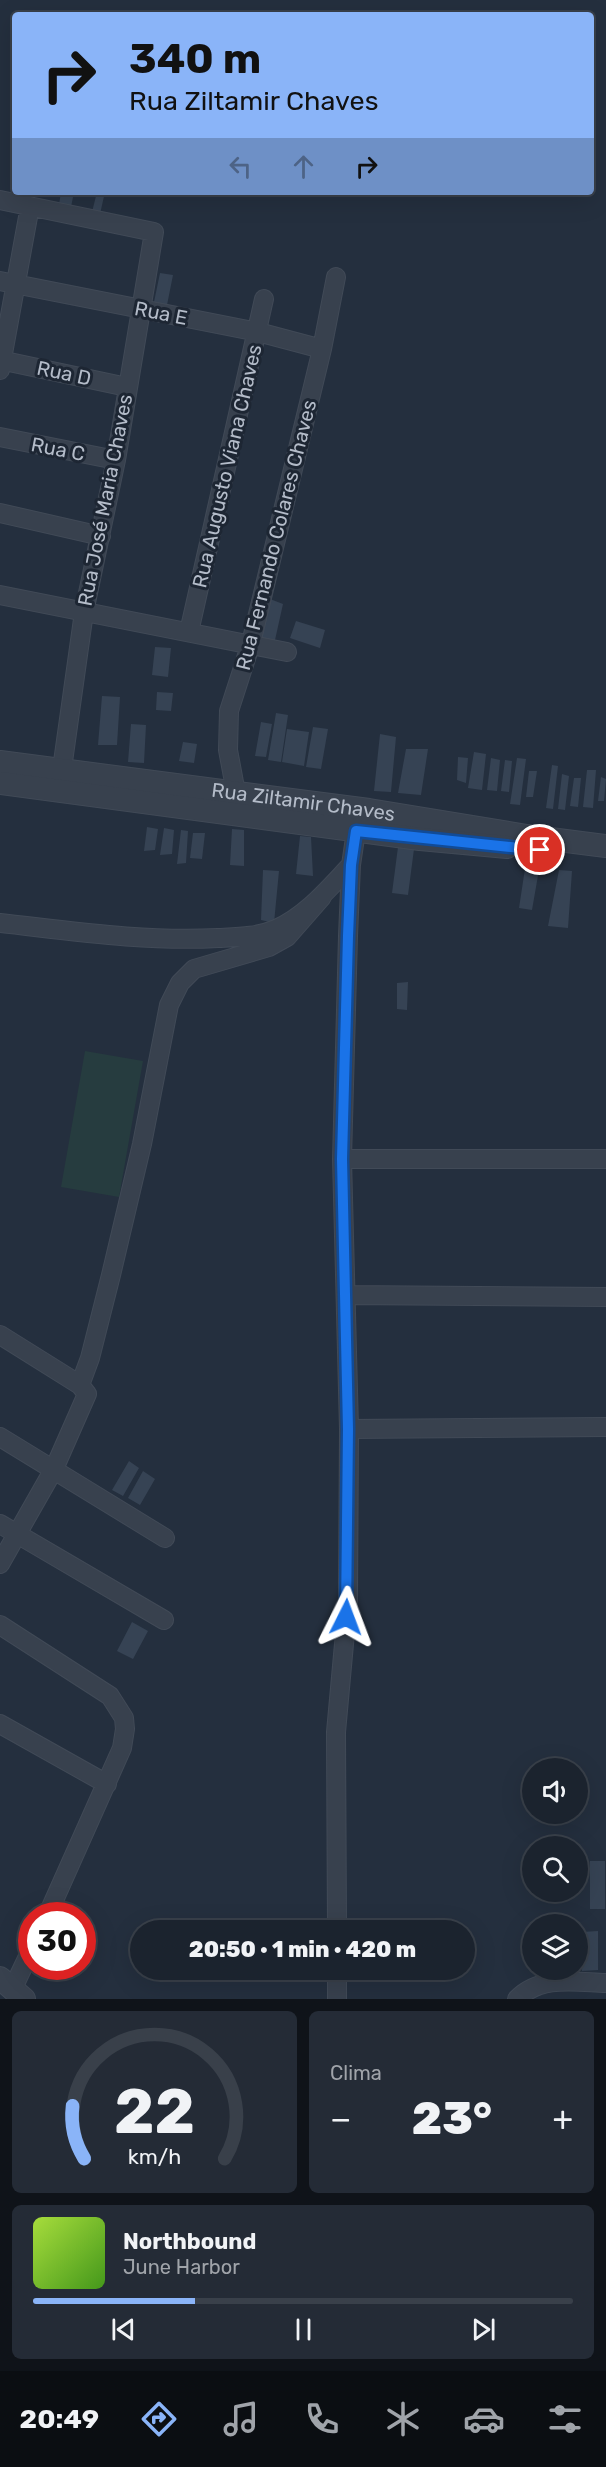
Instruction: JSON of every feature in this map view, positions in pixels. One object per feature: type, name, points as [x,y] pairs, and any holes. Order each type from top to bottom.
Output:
[{"type":"street","points":[[0,200],[30,206],[8,282],[1,364]]},
{"type":"street","name":"Rua José Maria Chaves","points":[[30,206],[154,232],[116,460],[84,612],[62,769]]},
{"type":"street","name":"Rua Fernando Colares Chaves","points":[[236,793],[228,750],[229,711],[251,643],[322,349],[336,277]]},
{"type":"street","name":"Rua E","points":[[8,282],[258,332],[322,349]]},
{"type":"street","name":"Rua Augusto Viana Chaves","points":[[189,632],[264,299]]},
{"type":"street","name":"Rua D","points":[[1,364],[127,387]]},
{"type":"street","name":"Rua C","points":[[0,437],[116,460]]},
{"type":"street","points":[[0,513],[101,536]]},
{"type":"street","points":[[0,595],[251,643],[287,652]]},
{"type":"street","name":"Rua Ziltamir Chaves","points":[[0,762],[236,793],[496,845],[606,859]]},
{"type":"street","name":"Rua Ziltamir Chaves","points":[[0,783],[356,831],[421,829],[527,836],[606,846]]},
{"type":"street","points":[[337,1920],[336,1732],[348,1600],[348,1429],[342,1159],[351,865],[356,831]]},
{"type":"street","points":[[80,1385],[90,1358],[142,1144],[169,1005],[180,982],[194,969],[269,947],[287,936],[351,865]]},
{"type":"street","points":[[0,923],[172,940],[256,936],[277,929],[296,918],[322,897]]},
{"type":"street","points":[[342,1159],[606,1159]]},
{"type":"street","points":[[346,1295],[606,1297]]},
{"type":"street","points":[[0,1335],[80,1385],[86,1390],[87,1398],[54,1468],[0,1564]]},
{"type":"street","points":[[348,1429],[606,1427]]},
{"type":"street","points":[[0,1437],[54,1468],[165,1539]]},
{"type":"street","points":[[0,1524],[164,1620]]},
{"type":"street","points":[[0,1624],[110,1696],[124,1718],[122,1748],[53,1902]]},
{"type":"street","points":[[0,1724],[107,1784]]},
{"type":"street","points":[[337,1980],[337,1999]]},
{"type":"street","points":[[517,1999],[537,1984],[606,1983]]},
{"type":"green space","points":[[85,1051],[143,1061],[119,1197],[61,1187]]},
{"type":"building","points":[[61,195],[73,195],[71,207],[59,205]]},
{"type":"building","points":[[96,195],[104,195],[100,214],[92,212]]},
{"type":"building","points":[[160,273],[173,275],[167,305],[154,302]]},
{"type":"building","points":[[270,599],[283,604],[275,640],[260,638]]},
{"type":"building","points":[[296,621],[325,630],[320,648],[290,638]]},
{"type":"building","points":[[155,647],[171,648],[168,677],[152,675]]},
{"type":"building","points":[[157,692],[173,693],[171,711],[156,710]]},
{"type":"building","points":[[102,696],[120,697],[117,745],[98,745]]},
{"type":"building","points":[[276,713],[288,715],[281,762],[268,760]]},
{"type":"building","points":[[261,722],[272,724],[266,757],[255,756]]},
{"type":"building","points":[[131,724],[146,725],[144,763],[128,762]]},
{"type":"building","points":[[313,727],[328,729],[321,769],[306,767]]},
{"type":"building","points":[[287,729],[309,732],[304,766],[282,762]]},
{"type":"building","points":[[380,734],[396,737],[391,792],[374,791]]},
{"type":"building","points":[[183,742],[197,744],[194,763],[179,761]]},
{"type":"building","points":[[406,749],[428,749],[421,795],[398,793]]},
{"type":"building","points":[[474,752],[486,754],[482,790],[468,788]]},
{"type":"building","points":[[458,757],[468,758],[466,783],[457,780]]},
{"type":"building","points":[[491,758],[500,760],[497,791],[487,790]]},
{"type":"building","points":[[517,758],[526,759],[520,805],[510,804]]},
{"type":"building","points":[[505,760],[512,761],[509,792],[501,791]]},
{"type":"building","points":[[552,765],[558,766],[553,809],[546,808]]},
{"type":"building","points":[[587,770],[596,770],[593,808],[583,807]]},
{"type":"building","points":[[529,771],[537,771],[533,797],[526,797]]},
{"type":"building","points":[[562,774],[569,776],[565,810],[558,809]]},
{"type":"building","points":[[601,777],[606,779],[604,801],[598,801]]},
{"type":"building","points":[[574,778],[581,778],[578,807],[570,806]]},
{"type":"building","points":[[147,827],[158,829],[155,850],[144,851]]},
{"type":"building","points":[[164,828],[174,830],[172,854],[160,855]]},
{"type":"building","points":[[232,829],[244,830],[244,866],[230,865]]},
{"type":"building","points":[[181,830],[188,831],[186,863],[177,864]]},
{"type":"building","points":[[193,833],[205,833],[202,859],[190,858]]},
{"type":"building","points":[[300,836],[311,837],[313,876],[296,874]]},
{"type":"building","points":[[398,847],[414,849],[408,895],[392,893]]},
{"type":"building","points":[[526,862],[540,864],[532,910],[519,908]]},
{"type":"building","points":[[263,870],[279,871],[274,923],[261,920]]},
{"type":"building","points":[[559,870],[572,871],[568,928],[548,926]]},
{"type":"building","points":[[408,982],[407,1010],[397,1009],[397,983]]},
{"type":"building","points":[[129,1461],[139,1468],[123,1496],[112,1490]]},
{"type":"building","points":[[143,1471],[155,1479],[140,1505],[128,1498]]},
{"type":"building","points":[[132,1622],[148,1631],[133,1659],[117,1651]]},
{"type":"building","points":[[590,1861],[605,1861],[605,1909],[590,1909]]},
{"type":"building","points":[[598,1931],[598,1970],[588,1971],[588,1932]]},
{"type":"route","points":[[346,1617],[348,1600],[348,1429],[342,1159],[351,865],[356,831],[540,850]]}]
